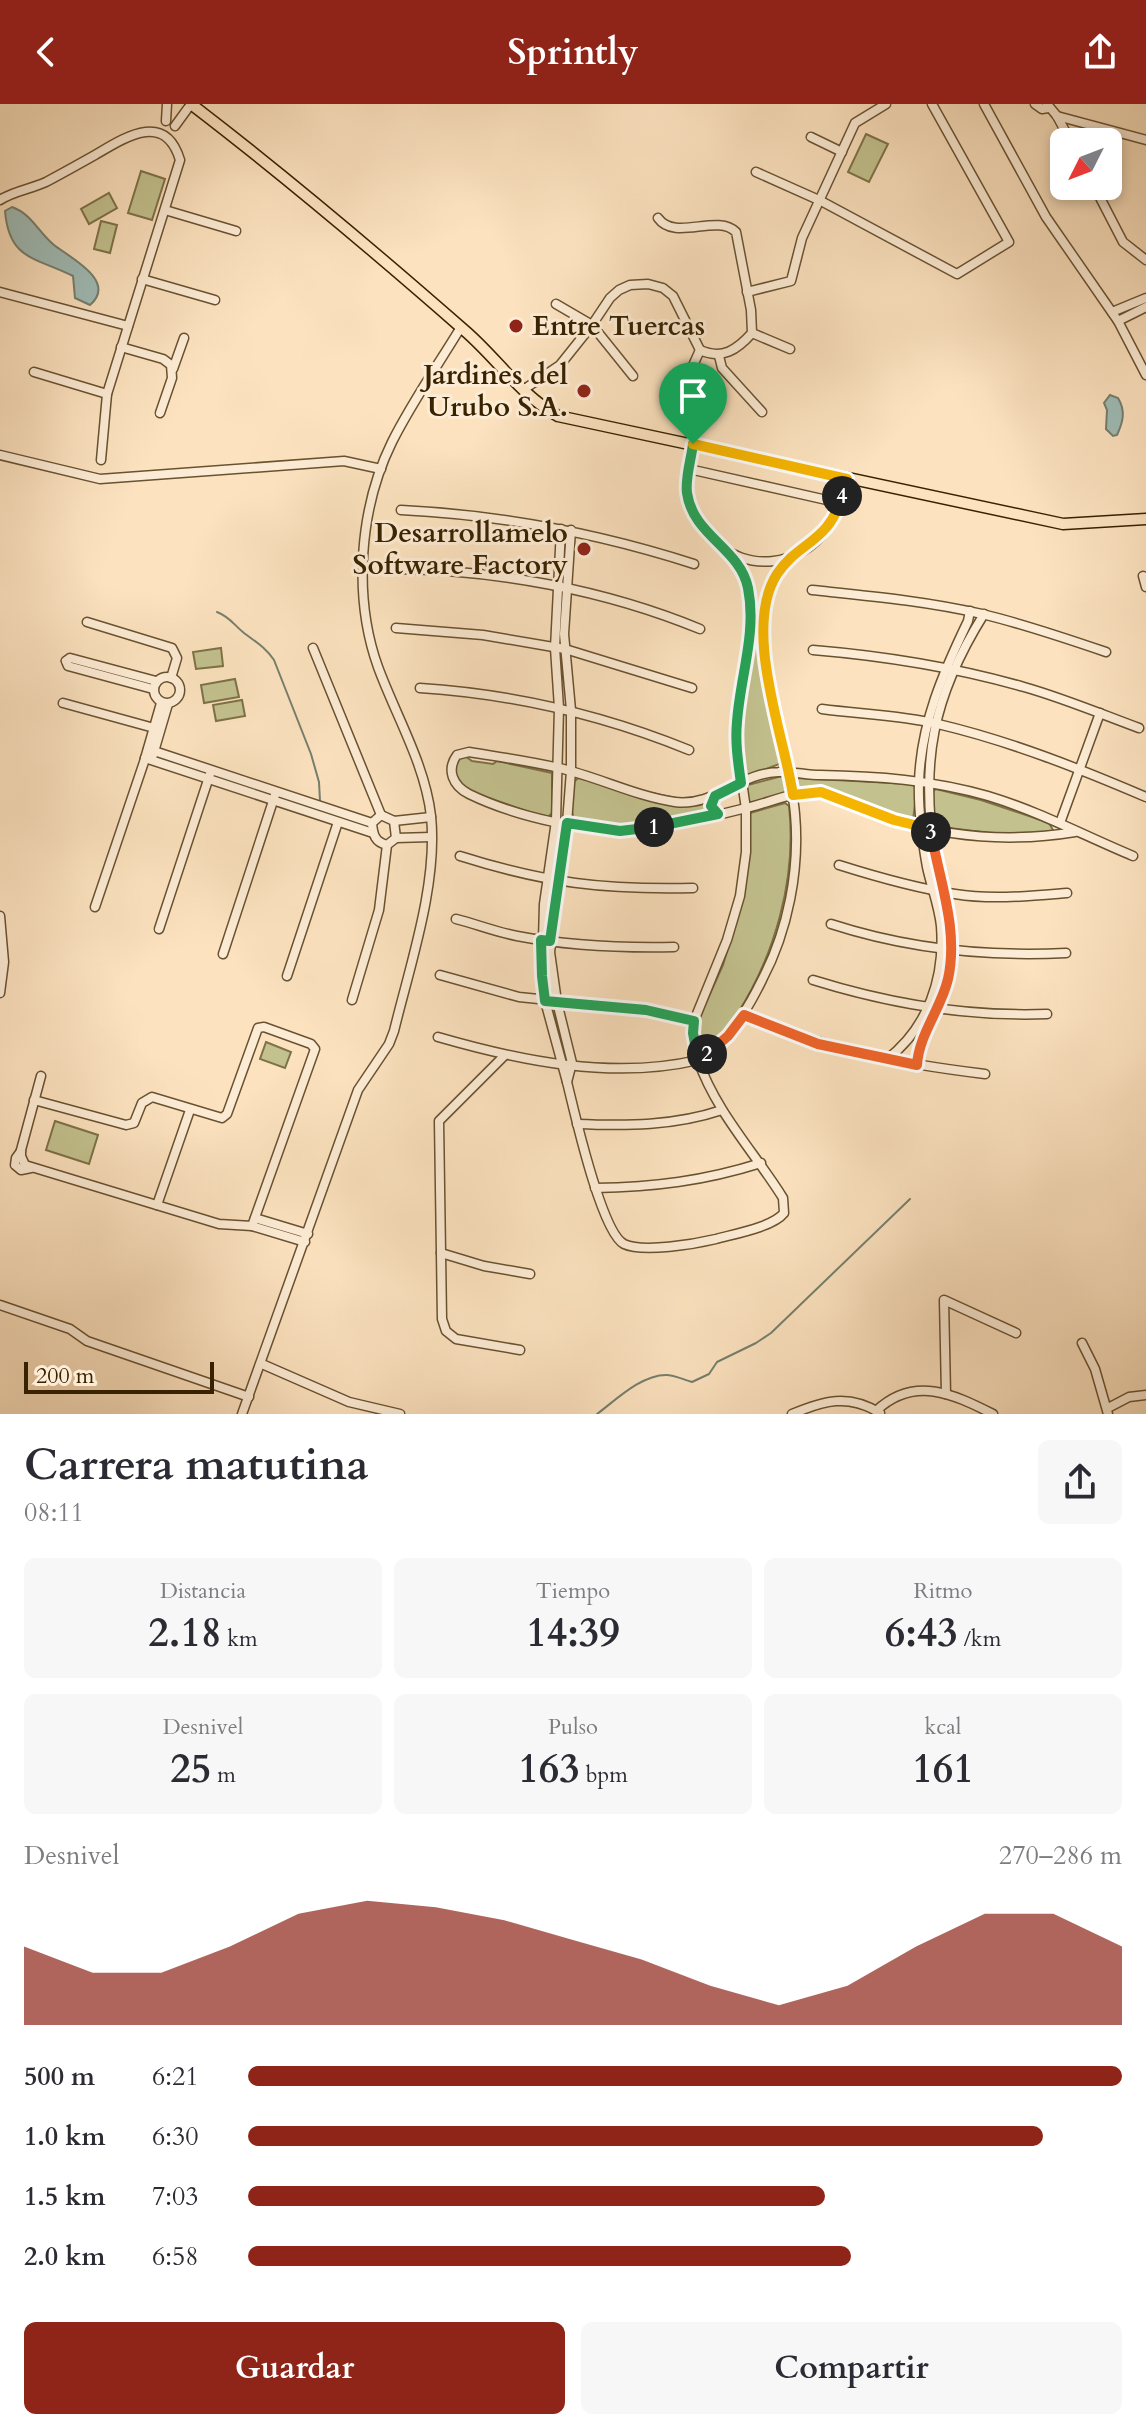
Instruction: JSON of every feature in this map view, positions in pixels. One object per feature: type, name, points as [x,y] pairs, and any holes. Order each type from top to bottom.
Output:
[{"type":"main road","points":[[191,104],[282,174],[461,327],[543,408],[558,416],[1063,524],[1146,519]]},
{"type":"street","points":[[167,104],[168,139]]},
{"type":"street","points":[[158,133],[191,104]]},
{"type":"street","points":[[747,292],[791,281],[802,238],[855,123],[886,104]]},
{"type":"street","points":[[756,172],[821,201],[957,274],[1009,242],[932,104]]},
{"type":"street","points":[[984,104],[1046,217],[1118,321],[1146,375]]},
{"type":"street","points":[[1035,104],[1042,109],[1048,106],[1063,128]]},
{"type":"street","points":[[1057,116],[1146,140]]},
{"type":"street","points":[[0,200],[42,184],[132,134],[143,131],[158,133],[177,150],[180,160],[107,394],[101,460]]},
{"type":"street","points":[[811,137],[842,152]]},
{"type":"street","points":[[1101,200],[1123,242],[1146,260]]},
{"type":"street","points":[[165,210],[236,231]]},
{"type":"street","points":[[658,218],[666,225],[731,226],[736,232],[752,333]]},
{"type":"street","points":[[142,279],[215,300]]},
{"type":"street","points":[[523,390],[560,365],[610,298],[630,285],[648,284],[663,288],[673,296],[700,350],[719,356],[734,350],[752,333]]},
{"type":"street","points":[[0,292],[128,326]]},
{"type":"street","points":[[1112,312],[1146,298]]},
{"type":"street","points":[[556,304],[592,325],[633,376]]},
{"type":"street","points":[[1118,321],[1146,307]]},
{"type":"street","points":[[242,1414],[358,1090],[389,1044],[394,1031],[422,913],[429,878],[431,817],[422,777],[378,666],[368,628],[363,592],[364,557],[367,523],[381,469],[392,443],[461,327]]},
{"type":"street","points":[[752,333],[790,349]]},
{"type":"street","points":[[160,413],[173,363],[184,338]]},
{"type":"street","points":[[121,347],[173,363]]},
{"type":"street","points":[[686,381],[700,350]]},
{"type":"street","points":[[719,356],[722,368],[762,412]]},
{"type":"street","points":[[34,372],[107,394]]},
{"type":"street","points":[[566,530],[553,881],[542,976],[545,1001],[595,1188],[615,1236],[622,1243],[642,1247],[696,1244],[781,1217],[785,1203],[710,1089],[698,1060],[693,1033],[694,1021],[727,940],[740,896],[746,852],[746,809],[737,758],[737,721],[750,633],[745,577],[737,563],[693,516],[687,491],[693,444]]},
{"type":"street","points":[[0,455],[100,479],[344,461],[381,469]]},
{"type":"street","points":[[689,469],[840,503]]},
{"type":"street","points":[[438,1037],[504,1056],[641,1069],[698,1060],[717,1047],[744,1015],[780,938],[789,904],[795,855],[793,795],[767,677],[765,627],[769,592],[789,559],[825,531],[840,503],[847,479]]},
{"type":"street","points":[[401,510],[460,513],[566,530],[610,539],[694,564]]},
{"type":"street","points":[[726,552],[752,561],[789,559]]},
{"type":"street","points":[[395,569],[448,572],[562,588],[637,606],[700,629]]},
{"type":"street","points":[[1143,576],[1146,587]]},
{"type":"street","points":[[812,590],[970,611],[1106,652]]},
{"type":"street","points":[[886,1060],[913,1036],[948,980],[946,951],[932,889],[923,781],[931,722],[970,611]]},
{"type":"street","points":[[949,668],[984,614]]},
{"type":"street","points":[[87,622],[172,648],[177,658],[171,678]]},
{"type":"street","points":[[750,633],[765,627]]},
{"type":"street","points":[[396,628],[472,634],[560,648],[692,688]]},
{"type":"street","points":[[750,633],[765,641]]},
{"type":"street","points":[[313,648],[381,815],[394,821],[431,817]]},
{"type":"street","points":[[553,881],[567,823],[571,771],[571,710],[560,648]]},
{"type":"street","points":[[813,650],[869,654],[949,668],[1026,687],[1139,728]]},
{"type":"street","points":[[149,756],[154,728],[164,703],[180,695],[179,684],[166,677],[155,685],[68,666],[65,662],[70,658],[155,685]]},
{"type":"street","points":[[155,685],[155,697],[164,703]]},
{"type":"street","points":[[420,688],[477,693],[571,710],[689,750]]},
{"type":"street","points":[[63,703],[154,728]]},
{"type":"street","points":[[95,907],[149,756],[164,703]]},
{"type":"street","points":[[822,709],[931,722],[1001,741],[1081,769],[1146,797]]},
{"type":"street","points":[[1060,823],[1100,713]]},
{"type":"street","points":[[1075,832],[1044,837],[1000,838],[926,828],[821,792],[793,795],[746,809],[643,830],[620,831],[512,812],[486,802],[463,791],[455,783],[451,772],[452,762],[457,755],[469,752],[571,771],[675,802],[715,796],[776,771],[923,781],[989,797],[1060,823],[1133,856]]},
{"type":"street","points":[[149,756],[373,828]]},
{"type":"street","points":[[159,929],[210,774]]},
{"type":"street","points":[[275,796],[338,822],[373,828]]},
{"type":"street","points":[[223,954],[275,796]]},
{"type":"street","points":[[715,796],[711,806],[718,814]]},
{"type":"street","points":[[381,815],[373,828],[375,839],[387,845]]},
{"type":"street","points":[[394,821],[396,838]]},
{"type":"street","points":[[287,976],[338,822]]},
{"type":"street","points":[[926,828],[950,921],[946,951]]},
{"type":"street","points":[[352,1000],[379,910],[387,845],[396,838],[431,837]]},
{"type":"street","points":[[460,856],[553,881],[613,888],[693,888]]},
{"type":"street","points":[[839,865],[873,876],[943,891],[994,897],[1067,893]]},
{"type":"street","points":[[0,916],[4,962],[0,993]]},
{"type":"street","points":[[456,919],[514,936],[546,941],[596,947],[674,947]]},
{"type":"street","points":[[831,924],[872,937],[946,951],[1024,955],[1066,953]]},
{"type":"street","points":[[546,941],[572,1063],[567,1082]]},
{"type":"street","points":[[440,975],[482,989],[545,1001],[646,1010],[694,1021]]},
{"type":"street","points":[[813,980],[885,1001],[932,1008],[996,1015],[1047,1014]]},
{"type":"street","points":[[917,1065],[932,1008]]},
{"type":"street","points":[[744,1015],[818,1044],[886,1060],[985,1074]]},
{"type":"street","points":[[34,1100],[126,1125],[137,1119],[142,1103],[148,1098],[218,1118],[225,1116],[258,1028],[264,1027],[313,1046],[315,1049],[254,1222]]},
{"type":"street","points":[[504,1056],[439,1121],[442,1319],[446,1331],[456,1339],[520,1350]]},
{"type":"street","points":[[41,1076],[21,1150],[22,1160],[31,1168],[219,1224],[254,1222],[307,1238]]},
{"type":"street","points":[[157,1205],[190,1110]]},
{"type":"street","points":[[577,1124],[655,1125],[695,1119],[722,1110]]},
{"type":"street","points":[[595,1188],[676,1184],[719,1176],[761,1163]]},
{"type":"street","points":[[441,1253],[484,1266],[530,1274]]},
{"type":"street","points":[[946,1394],[944,1300],[1016,1333]]},
{"type":"street","points":[[0,1305],[70,1329],[87,1341],[249,1397]]},
{"type":"street","points":[[1082,1343],[1095,1369],[1108,1411],[1129,1397],[1146,1395]]},
{"type":"street","points":[[262,1364],[349,1402],[400,1414]]},
{"type":"street","points":[[792,1414],[822,1401],[834,1400],[878,1412],[888,1400],[918,1390],[946,1394],[993,1414]]},
{"type":"shaded area","points":[[866,134],[888,144],[869,182],[848,172]]},
{"type":"shaded area","points":[[141,171],[165,179],[152,220],[128,213]]},
{"type":"shaded area","points":[[109,193],[117,208],[89,224],[81,209]]},
{"type":"shaded area","points":[[101,221],[117,225],[110,253],[94,249]]},
{"type":"shaded area","points":[[754,639],[759,639],[760,643],[766,698],[782,763],[745,774],[742,768],[741,726]]},
{"type":"shaded area","points":[[221,648],[223,666],[196,669],[193,652]]},
{"type":"shaded area","points":[[235,679],[239,697],[204,703],[201,685]]},
{"type":"shaded area","points":[[242,700],[245,716],[216,721],[213,705]]},
{"type":"shaded area","points":[[465,756],[472,761],[493,764],[497,761],[552,773],[552,813],[548,817],[538,815],[463,789],[454,773],[457,760]]},
{"type":"shaded area","points":[[782,776],[788,791],[783,796],[752,803],[749,801],[748,785]]},
{"type":"shaded area","points":[[578,778],[706,804],[709,813],[631,826],[574,821],[571,807],[574,782]]},
{"type":"shaded area","points":[[797,778],[911,784],[917,788],[913,820],[797,789],[794,782]]},
{"type":"shaded area","points":[[936,789],[1044,821],[1053,830],[997,834],[934,826],[931,793]]},
{"type":"shaded area","points":[[785,803],[789,806],[790,861],[772,942],[750,993],[736,1016],[720,1037],[707,1047],[697,1041],[696,1025],[723,965],[741,905],[749,861],[750,813]]},
{"type":"shaded area","points":[[266,1042],[291,1052],[285,1068],[260,1059]]},
{"type":"shaded area","points":[[55,1121],[98,1135],[89,1164],[46,1150]]},
{"type":"water","points":[[12,207],[25,214],[48,240],[88,270],[98,287],[97,296],[90,305],[75,298],[73,276],[26,255],[18,248],[12,239],[5,211]]},
{"type":"water","points":[[1110,395],[1118,398],[1123,412],[1117,435],[1113,436],[1106,429],[1107,410],[1104,403]]},
{"type":"waterway","points":[[217,612],[260,645],[274,660],[311,754],[319,782],[320,801]]},
{"type":"waterway","points":[[597,1414],[647,1379],[666,1375],[692,1382],[709,1374],[717,1362],[771,1333],[910,1199]]},
{"type":"place","name":"Entre Tuercas","points":[[516,326]]},
{"type":"place","name":"Jardines del Urubo S.A.","points":[[584,391]]},
{"type":"place","name":"Desarrollamelo Software Factory","points":[[584,549]]},
{"type":"route","points":[[693,444],[847,479],[840,503],[825,531],[789,559],[773,581],[766,604],[767,677],[793,795],[821,792],[894,820],[931,829],[950,921],[951,952],[948,980],[921,1041],[917,1065],[818,1044],[744,1015],[717,1047],[698,1060],[694,1021],[646,1010],[545,1001],[541,940],[550,941],[567,823],[620,831],[643,830],[718,814],[711,806],[715,796],[741,783],[736,740],[750,638],[748,588],[741,568],[693,516],[687,491],[693,444]]}]
